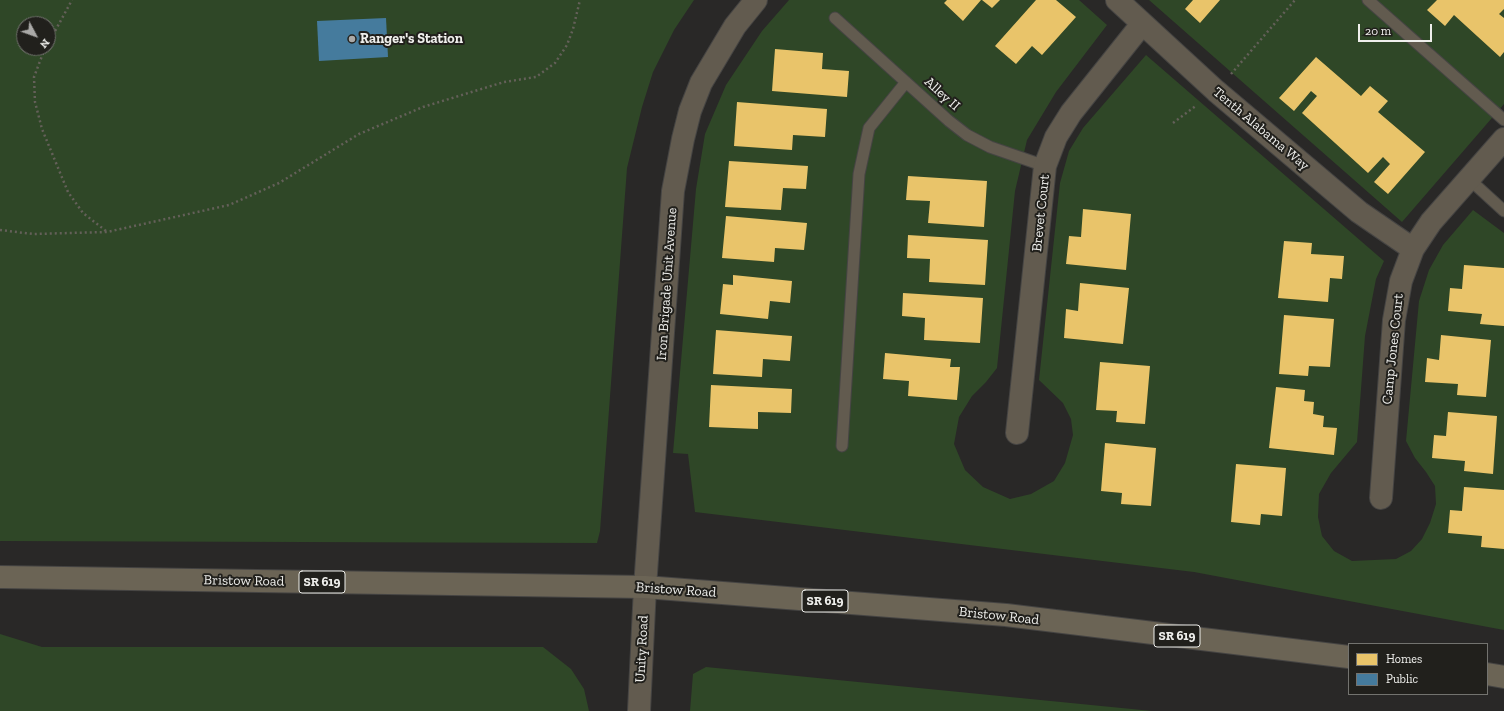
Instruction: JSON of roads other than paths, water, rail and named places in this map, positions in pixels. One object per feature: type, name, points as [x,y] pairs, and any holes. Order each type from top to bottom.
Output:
[{"type":"main road","name":"Bristow Road","points":[[0,577],[645,587],[1006,615],[1348,658]]},
{"type":"main road","points":[[1488,674],[1504,677]]},
{"type":"street","name":"Iron Brigade Unit Avenue","points":[[645,587],[673,191],[690,111],[701,83],[735,26],[756,0]]},
{"type":"street","name":"Tenth Alabama Way","points":[[1117,0],[1216,91],[1359,212],[1413,249]]},
{"type":"street","name":"Brevet Court","points":[[1017,433],[1046,166],[1056,137],[1071,113],[1142,24]]},
{"type":"street","name":"Camp Jones Court","points":[[1381,498],[1394,320],[1401,281],[1413,249],[1431,222],[1504,139]]},
{"type":"street","name":"Unity Road","points":[[639,711],[645,587]]},
{"type":"lane","points":[[1368,0],[1504,120]]},
{"type":"lane","name":"Alley II","points":[[835,18],[949,121],[967,135],[990,147],[1046,166]]},
{"type":"lane","points":[[842,446],[859,174],[869,128],[906,82]]},
{"type":"lane","points":[[1469,179],[1504,210]]},
{"type":"place","name":"Ranger's Station","points":[[352,39]]}]
